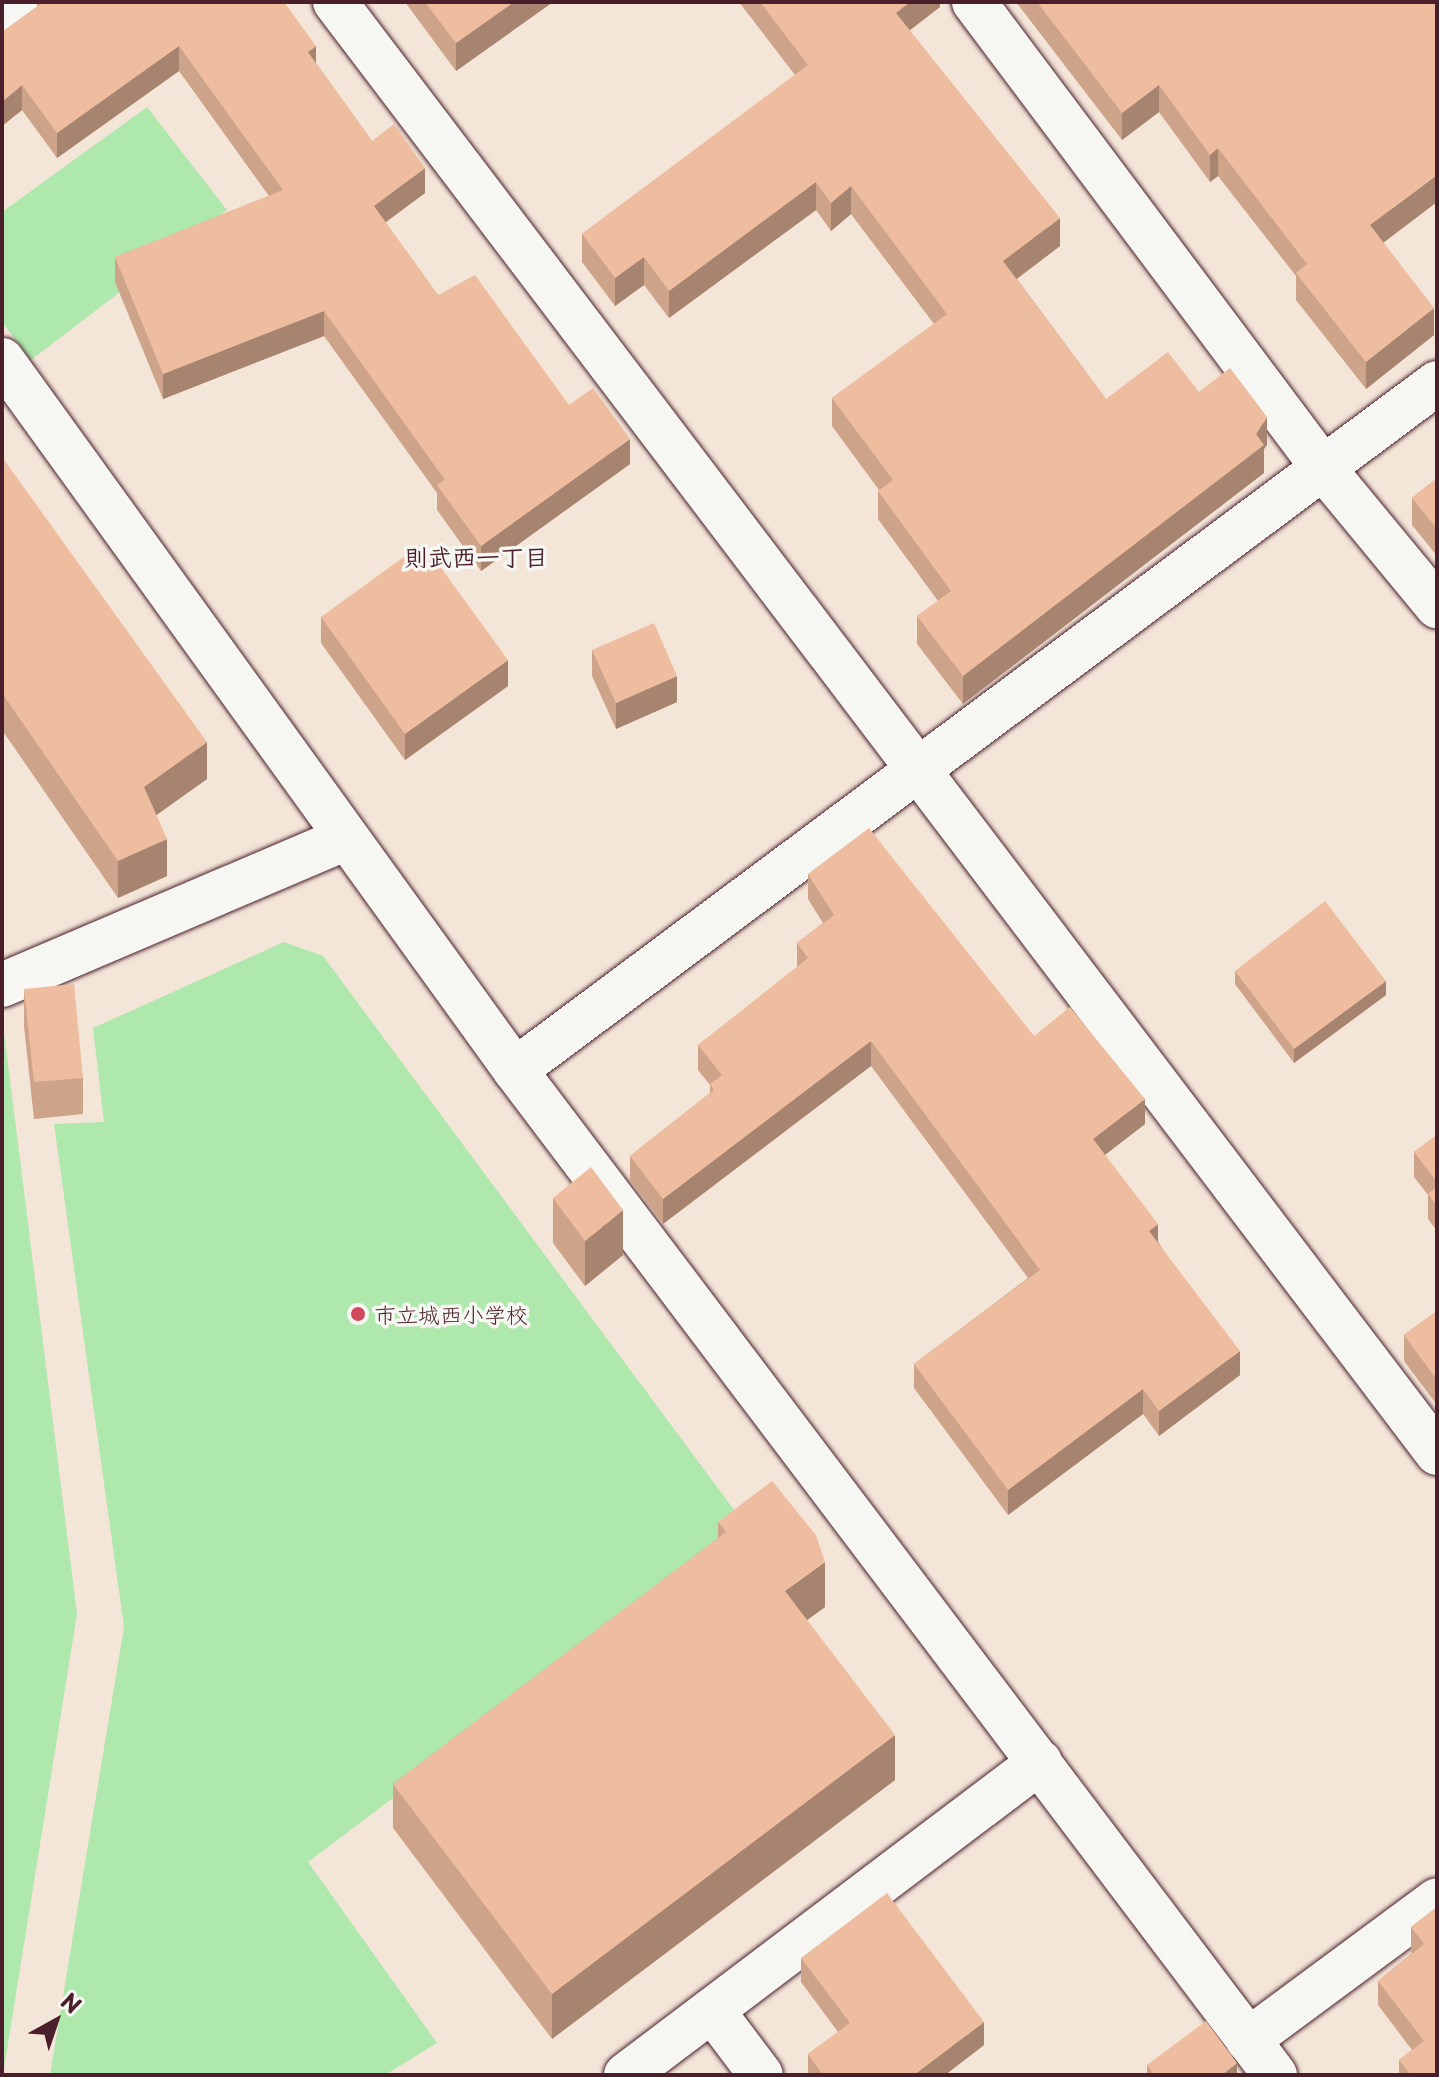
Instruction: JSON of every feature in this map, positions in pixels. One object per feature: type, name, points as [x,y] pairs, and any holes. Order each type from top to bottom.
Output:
[{"type":"street","points":[[2,16],[19,2]]},
{"type":"street","points":[[335,2],[916,773],[1437,1453]]},
{"type":"street","points":[[974,2],[1324,469],[1437,606]]},
{"type":"street","points":[[2,360],[515,1070],[1275,2075]]},
{"type":"street","points":[[515,1070],[1437,383]]},
{"type":"street","points":[[2,985],[346,838]]},
{"type":"street","points":[[626,2075],[1040,1762]]},
{"type":"street","points":[[1248,2040],[1437,1900]]},
{"type":"street","points":[[712,2010],[761,2075]]},
{"type":"green space","points":[[147,107],[227,210],[31,360],[2,322],[2,212]]},
{"type":"green space","points":[[284,942],[323,956],[749,1530],[308,1862],[437,2043],[385,2075],[50,2075],[124,1627],[54,1124],[104,1122],[93,1028]]},
{"type":"green space","points":[[2,1016],[77,1614],[3,2075],[2,2075]]},
{"type":"building","points":[[43,2],[284,2],[316,46],[308,52],[372,141],[394,124],[425,168],[374,206],[438,295],[475,275],[569,405],[593,388],[630,439],[481,546],[437,485],[445,480],[324,311],[163,374],[115,257],[283,190],[179,46],[57,133],[22,85],[2,102],[2,32]]},
{"type":"building","points":[[425,2],[514,2],[456,43]]},
{"type":"building","points":[[760,2],[910,2],[896,13],[1060,218],[1003,261],[1106,399],[1168,352],[1199,392],[1230,368],[1267,417],[1256,434],[1264,445],[963,676],[917,616],[951,591],[878,491],[893,480],[832,398],[947,314],[851,186],[831,203],[816,182],[669,291],[644,257],[615,278],[582,234],[808,65]]},
{"type":"building","points":[[1037,2],[1436,2],[1437,175],[1370,225],[1434,308],[1366,362],[1296,273],[1307,264],[1218,148],[1210,155],[1159,85],[1122,113]]},
{"type":"building","points":[[2,457],[207,742],[144,787],[167,839],[118,861],[2,693]]},
{"type":"building","points":[[1437,478],[1437,529],[1412,498]]},
{"type":"building","points":[[423,543],[508,660],[405,734],[321,617]]},
{"type":"building","points":[[654,623],[677,676],[616,703],[592,650]]},
{"type":"building","points":[[869,828],[1034,1036],[1070,1007],[1145,1099],[1093,1139],[1158,1224],[1149,1231],[1240,1351],[1159,1411],[1143,1389],[1008,1490],[914,1364],[1040,1270],[871,1041],[663,1199],[630,1156],[714,1090],[710,1084],[722,1075],[698,1045],[808,958],[797,943],[834,915],[808,874]]},
{"type":"building","points":[[1325,901],[1386,981],[1294,1049],[1235,971]]},
{"type":"building","points":[[74,984],[83,1078],[34,1082],[24,989]]},
{"type":"building","points":[[1437,1135],[1437,1182],[1414,1152]]},
{"type":"building","points":[[591,1167],[623,1210],[585,1241],[553,1198]]},
{"type":"building","points":[[1437,1187],[1437,1206],[1428,1194]]},
{"type":"building","points":[[1437,1311],[1437,1380],[1404,1335]]},
{"type":"building","points":[[772,1481],[816,1535],[825,1562],[785,1591],[895,1735],[552,1994],[393,1784],[726,1532],[718,1522]]},
{"type":"building","points":[[887,1893],[984,2022],[914,2075],[823,2075],[808,2054],[850,2023],[801,1958]]},
{"type":"building","points":[[1437,1907],[1437,2075],[1411,2075],[1399,2060],[1424,2041],[1378,1981],[1424,1944],[1411,1927]]},
{"type":"building","points":[[1206,2021],[1237,2063],[1224,2073],[1226,2075],[1154,2075],[1147,2065]]},
{"type":"place","name":"市立城西小学校","points":[[358,1314]]},
{"type":"district","name":"則武西一丁目","points":[[476,557]]}]
